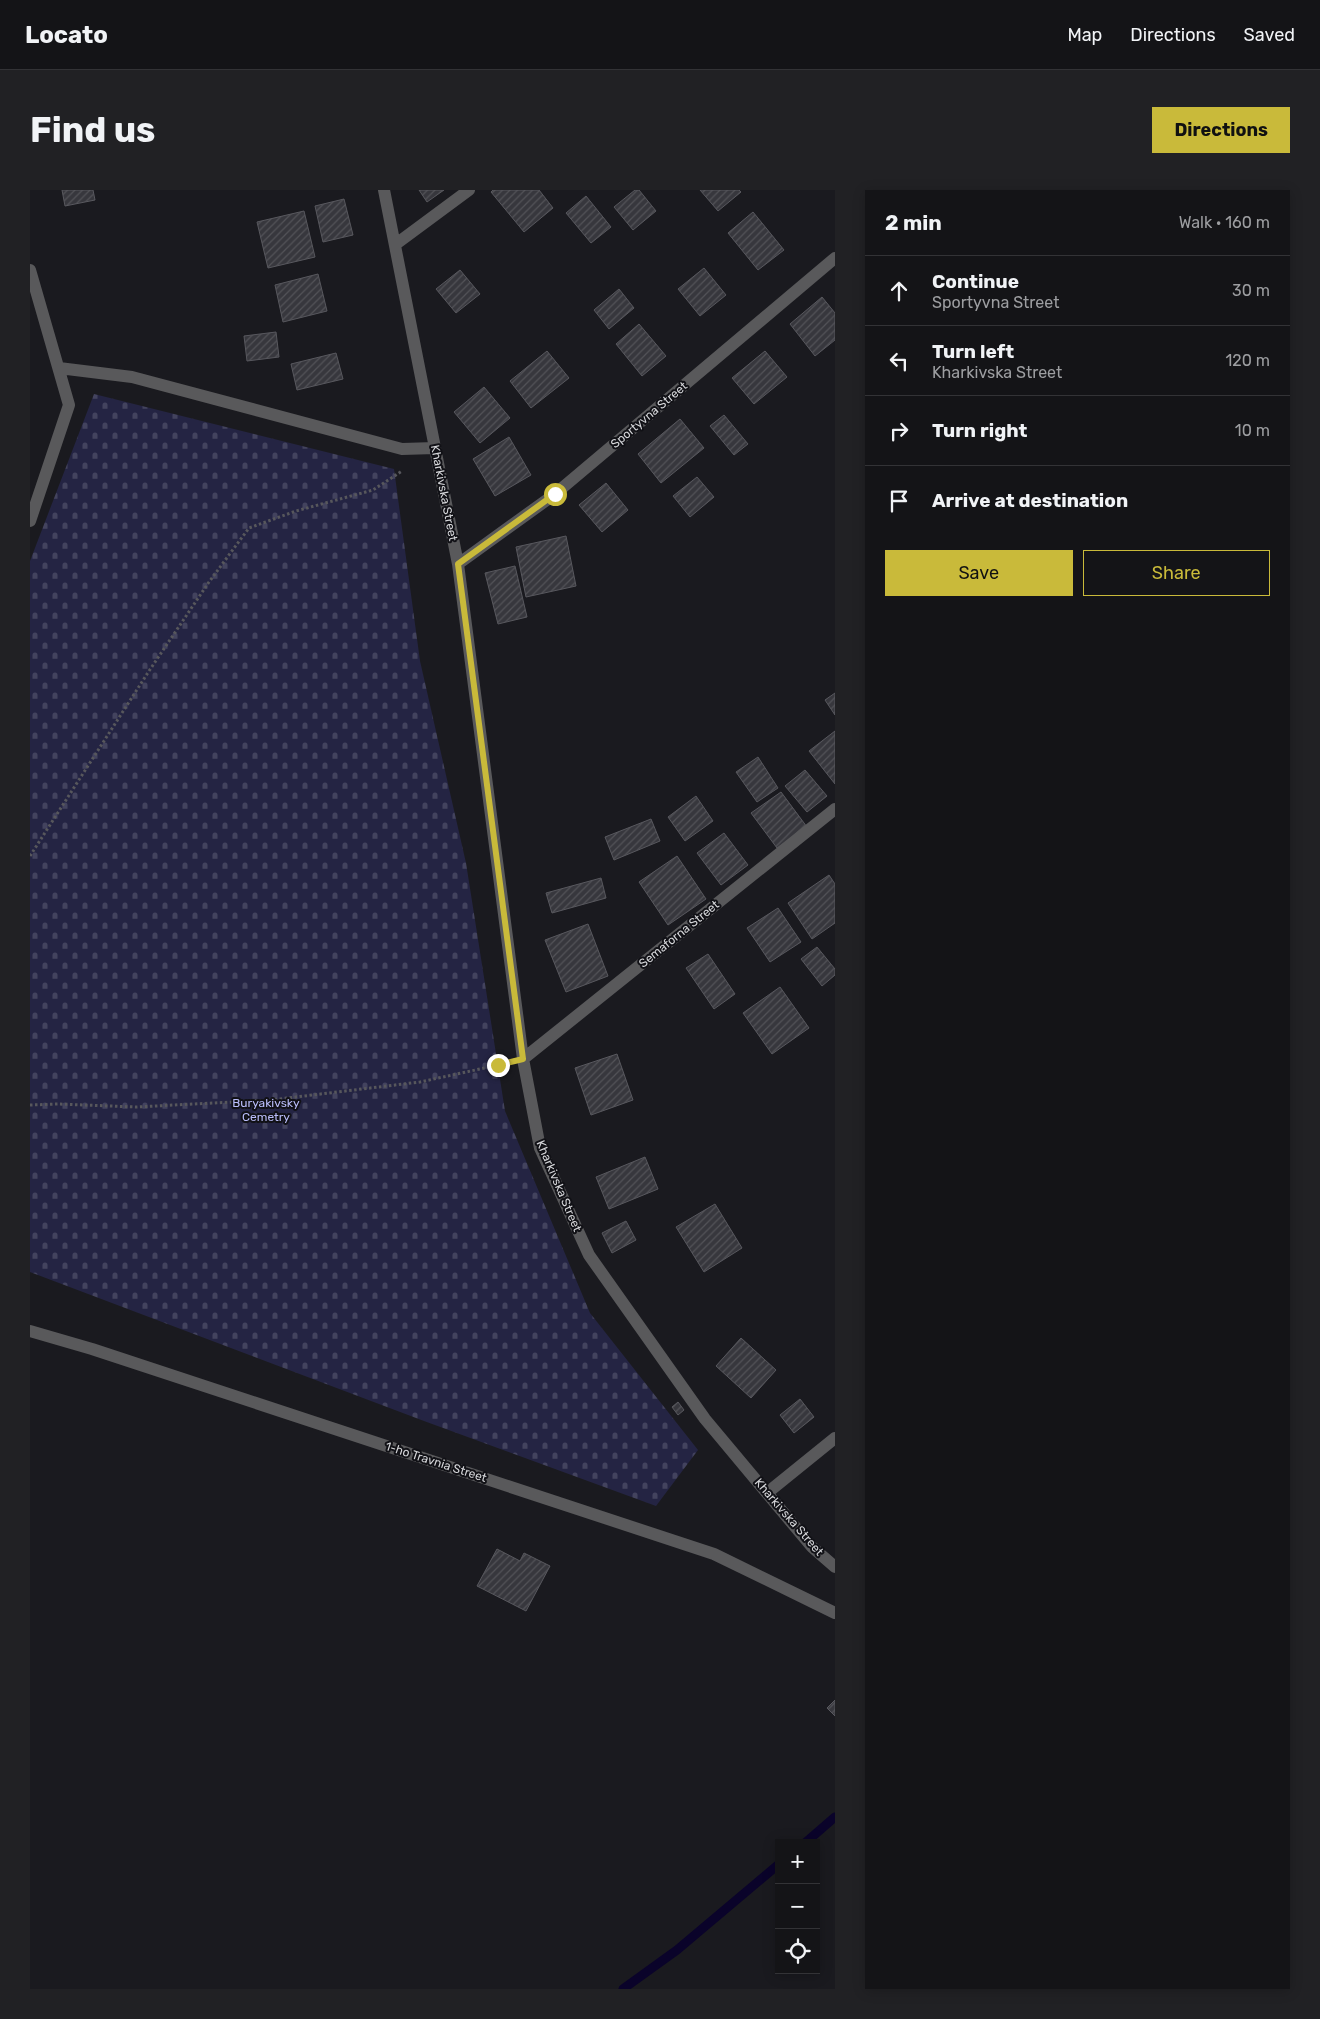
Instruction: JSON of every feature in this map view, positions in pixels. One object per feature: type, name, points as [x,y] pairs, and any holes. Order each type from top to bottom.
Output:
[{"type":"street","name":"Kharkivska Street","points":[[384,190],[458,564],[523,1059],[540,1148],[589,1255],[705,1419],[812,1547],[835,1567]]},
{"type":"street","points":[[396,244],[469,190]]},
{"type":"street","name":"Sportyvna Street","points":[[458,564],[555,494],[835,258]]},
{"type":"street","points":[[30,270],[69,406],[30,521]]},
{"type":"street","points":[[59,368],[132,377],[402,449],[436,448]]},
{"type":"street","name":"Semaforna Street","points":[[523,1059],[835,809]]},
{"type":"street","name":"1-ho Travnia Street","points":[[30,1331],[101,1352],[714,1554],[835,1613]]},
{"type":"street","points":[[767,1493],[835,1438]]},
{"type":"path","points":[[30,856],[209,582],[249,528],[296,511],[373,490],[404,469]]},
{"type":"path","points":[[30,1105],[58,1104],[136,1107],[271,1100],[420,1082],[523,1059]]},
{"type":"green space","name":"Buryakivsky Cemetry","points":[[94,394],[394,469],[420,661],[466,863],[505,1111],[590,1313],[698,1450],[656,1506],[424,1421],[30,1272],[30,561]]},
{"type":"building","points":[[62,190],[93,190],[95,200],[65,206]]},
{"type":"building","points":[[419,190],[444,190],[427,202]]},
{"type":"building","points":[[493,190],[539,190],[553,208],[524,232],[491,192]]},
{"type":"building","points":[[635,190],[639,190],[656,211],[633,230],[614,207]]},
{"type":"building","points":[[700,190],[739,190],[741,192],[718,211]]},
{"type":"building","points":[[586,196],[611,227],[591,243],[566,213]]},
{"type":"building","points":[[344,199],[353,235],[323,242],[315,206]]},
{"type":"building","points":[[304,211],[315,257],[268,268],[257,222]]},
{"type":"building","points":[[753,212],[784,250],[758,270],[728,233]]},
{"type":"building","points":[[704,268],[726,295],[700,316],[678,289]]},
{"type":"building","points":[[460,270],[480,294],[456,313],[436,289]]},
{"type":"building","points":[[318,274],[327,311],[283,322],[275,285]]},
{"type":"building","points":[[619,289],[634,308],[609,329],[594,310]]},
{"type":"building","points":[[822,297],[835,313],[835,340],[815,356],[790,324]]},
{"type":"building","points":[[639,324],[666,356],[642,376],[616,344]]},
{"type":"building","points":[[276,332],[279,357],[247,361],[244,336]]},
{"type":"building","points":[[547,351],[569,378],[531,408],[510,381]]},
{"type":"building","points":[[765,351],[787,377],[754,404],[732,378]]},
{"type":"building","points":[[336,353],[343,379],[297,390],[291,364]]},
{"type":"building","points":[[484,387],[510,418],[480,443],[454,412]]},
{"type":"building","points":[[724,415],[748,444],[734,455],[710,426]]},
{"type":"building","points":[[680,419],[704,448],[661,483],[638,454]]},
{"type":"building","points":[[509,437],[531,475],[495,496],[473,459]]},
{"type":"building","points":[[697,477],[714,497],[690,517],[673,496]]},
{"type":"building","points":[[606,483],[628,510],[602,532],[579,505]]},
{"type":"building","points":[[566,536],[576,586],[526,597],[516,547]]},
{"type":"building","points":[[515,566],[527,617],[498,624],[485,573]]},
{"type":"building","points":[[835,693],[835,715],[825,700]]},
{"type":"building","points":[[835,731],[835,784],[809,751]]},
{"type":"building","points":[[758,757],[778,788],[757,802],[736,772]]},
{"type":"building","points":[[805,770],[827,796],[807,812],[785,786]]},
{"type":"building","points":[[781,792],[807,827],[777,848],[751,813]]},
{"type":"building","points":[[696,796],[713,821],[685,841],[668,817]]},
{"type":"building","points":[[651,819],[660,841],[614,860],[605,837]]},
{"type":"building","points":[[724,833],[748,865],[721,885],[697,853]]},
{"type":"building","points":[[677,856],[706,899],[668,925],[639,882]]},
{"type":"building","points":[[829,875],[835,884],[835,923],[812,939],[788,903]]},
{"type":"building","points":[[601,878],[606,898],[552,913],[546,893]]},
{"type":"building","points":[[778,908],[801,942],[770,962],[747,928]]},
{"type":"building","points":[[588,924],[608,976],[566,992],[545,940]]},
{"type":"building","points":[[817,947],[835,969],[835,975],[822,986],[801,959]]},
{"type":"building","points":[[708,954],[735,994],[714,1009],[686,968]]},
{"type":"building","points":[[780,987],[809,1028],[772,1054],[743,1013]]},
{"type":"building","points":[[617,1054],[633,1100],[591,1115],[575,1068]]},
{"type":"building","points":[[645,1157],[658,1189],[609,1209],[596,1177]]},
{"type":"building","points":[[715,1204],[742,1248],[704,1272],[676,1227]]},
{"type":"building","points":[[626,1221],[636,1240],[612,1253],[602,1233]]},
{"type":"building","points":[[741,1338],[776,1370],[751,1398],[716,1366]]},
{"type":"building","points":[[800,1399],[814,1417],[794,1433],[780,1415]]},
{"type":"building","points":[[678,1402],[684,1410],[678,1415],[672,1407]]},
{"type":"building","points":[[497,1549],[520,1561],[524,1553],[550,1566],[526,1611],[477,1586]]},
{"type":"building","points":[[835,1700],[835,1716],[827,1708]]},
{"type":"waterway","points":[[810,1839],[835,1817]]},
{"type":"waterway","points":[[623,1989],[677,1950],[775,1867]]},
{"type":"route","points":[[498,1065],[523,1059],[458,564],[555,494]]}]
